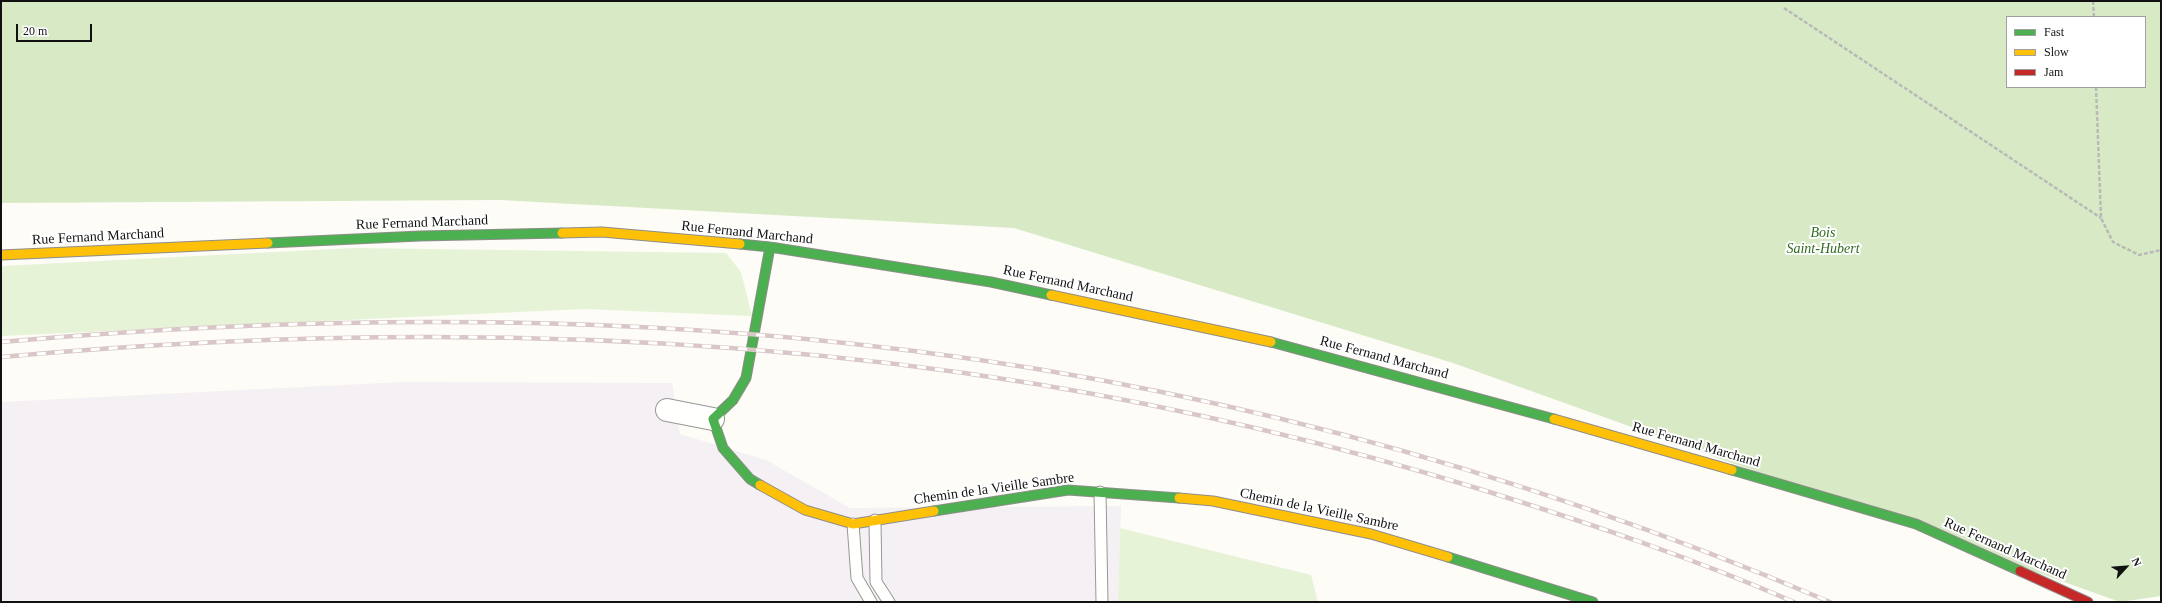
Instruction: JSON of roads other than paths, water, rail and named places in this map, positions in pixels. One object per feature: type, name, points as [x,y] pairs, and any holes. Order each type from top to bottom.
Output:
[{"type":"street","name":"Rue Fernand Marchand","points":[[1,255],[420,236],[602,232],[770,247],[992,282],[1262,340],[1573,424],[1916,524],[2088,602]]},
{"type":"street","points":[[667,410],[713,419],[733,400],[746,378],[770,247]]},
{"type":"street","name":"Chemin de la Vieille Sambre","points":[[713,419],[723,448],[750,479],[806,510],[853,524],[1068,490],[1213,501],[1371,534],[1527,580],[1593,602]]},
{"type":"lane","points":[[1100,492],[1102,602]]},
{"type":"lane","points":[[875,520],[876,582],[889,602]]},
{"type":"lane","points":[[853,524],[858,578],[871,602]]},
{"type":"railway","points":[[1,342],[214,327],[321,323],[534,323],[641,327],[748,334],[854,344],[980,360],[1105,381],[1228,407],[1351,437],[1473,472],[1594,511],[1713,554],[1830,602]]},
{"type":"railway","points":[[1,357],[130,347],[260,340],[389,337],[519,338],[649,343],[778,352],[907,365],[1093,394],[1205,417],[1317,443],[1483,490],[1562,515],[1679,556],[1794,602]]},
{"type":"park label","name":"Bois Saint-Hubert","points":[[1823,242]]}]
